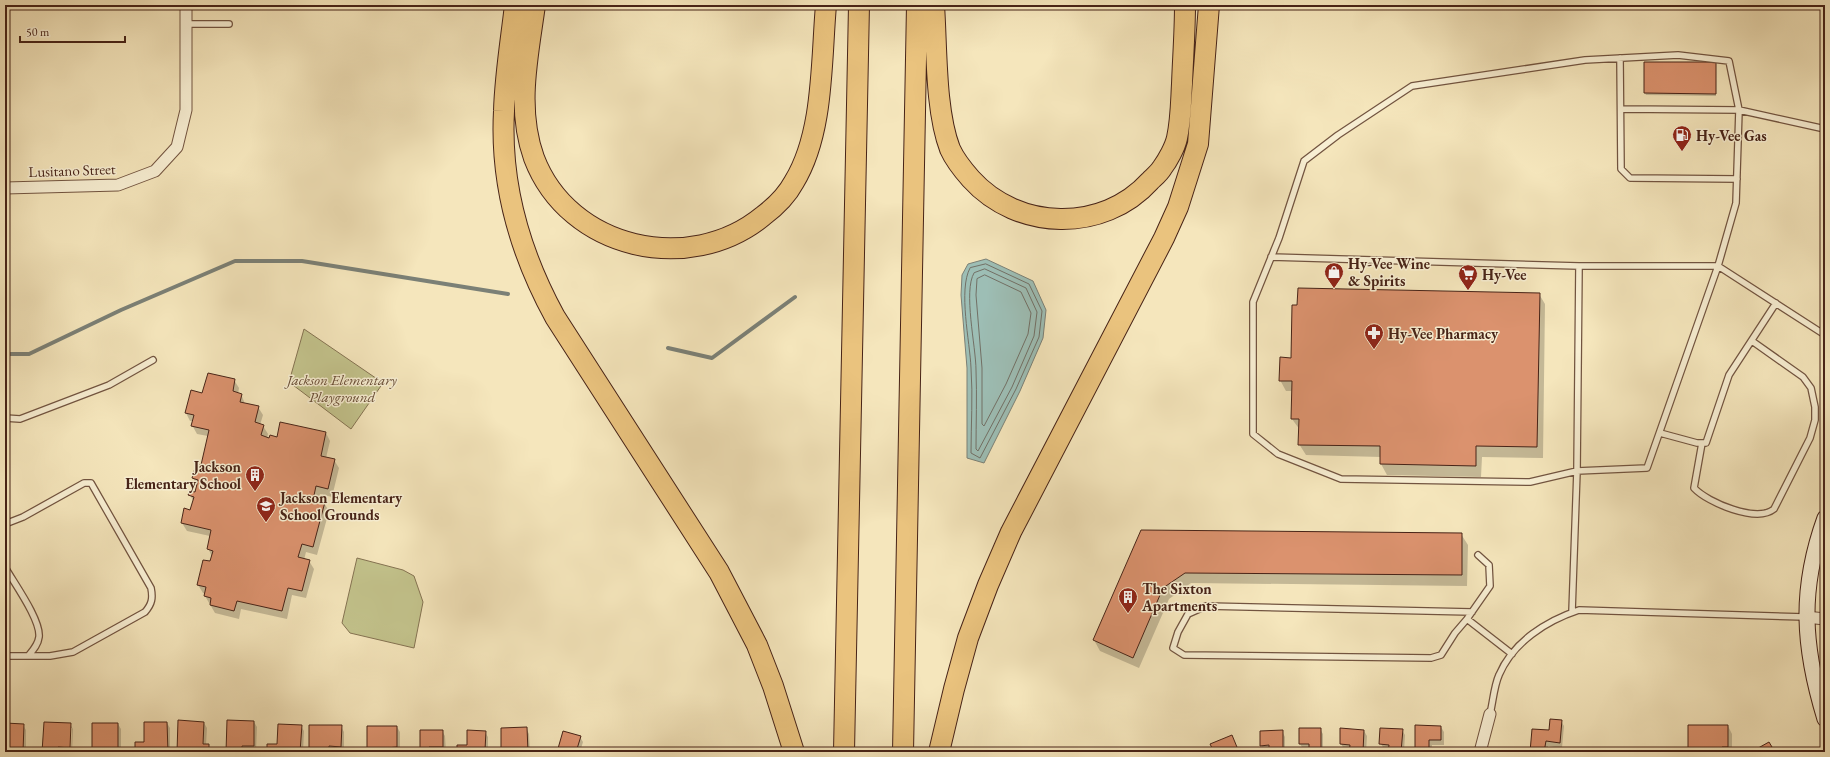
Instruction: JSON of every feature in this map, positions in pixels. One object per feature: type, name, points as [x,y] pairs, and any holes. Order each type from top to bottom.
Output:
[{"type":"highway","points":[[515,5],[504,112],[504,145],[507,180],[514,216],[524,250],[537,284],[555,317],[698,538],[738,606],[774,686],[794,752]]},
{"type":"highway","points":[[535,5],[523,104],[526,130],[535,159],[546,182],[562,202],[582,220],[602,233],[630,244],[660,249],[691,248],[723,240],[753,225],[775,207],[794,183],[808,153],[816,122],[826,5]]},
{"type":"highway","points":[[844,752],[859,5]]},
{"type":"highway","points":[[903,752],[917,5]]},
{"type":"highway","points":[[934,5],[943,124],[951,150],[964,170],[981,190],[1001,204],[1024,215],[1046,219],[1069,219],[1093,216],[1116,208],[1140,192],[1162,168],[1177,139],[1181,105],[1185,5]]},
{"type":"highway","points":[[939,752],[968,638],[999,558],[1011,532],[1164,238],[1178,207],[1198,144],[1210,5]]},
{"type":"street","name":"Lusitano Street","points":[[5,188],[118,185],[156,171],[177,147],[186,110],[186,5]]},
{"type":"street","points":[[1825,518],[1812,559],[1806,617],[1806,634],[1811,661],[1825,718]]},
{"type":"street","points":[[1806,617],[1825,619]]},
{"type":"street","points":[[1480,752],[1490,714]]},
{"type":"lane","points":[[186,24],[229,24]]},
{"type":"lane","points":[[1678,55],[1729,61],[1739,110],[1736,203],[1718,266],[1648,468],[1577,472],[1530,482],[1341,479],[1278,454],[1253,434],[1253,302],[1279,238],[1304,161],[1338,135],[1412,86],[1585,60],[1620,58],[1678,55]]},
{"type":"lane","points":[[1620,58],[1621,169],[1630,178],[1737,179]]},
{"type":"lane","points":[[1620,109],[1739,110],[1825,129]]},
{"type":"lane","points":[[1271,256],[1579,266],[1718,266],[1825,334]]},
{"type":"lane","points":[[1572,612],[1577,472],[1579,266]]},
{"type":"lane","points":[[1660,433],[1706,443],[1729,375],[1776,303]]},
{"type":"lane","points":[[1702,443],[1694,488],[1702,496],[1726,507],[1758,515],[1768,514],[1774,509],[1810,438],[1815,420],[1815,407],[1811,388],[1803,377],[1752,341]]},
{"type":"lane","points":[[5,418],[20,420],[109,385],[153,360]]},
{"type":"lane","points":[[5,524],[23,517],[84,483],[91,483],[151,588],[153,596],[151,605],[144,612],[73,652],[50,656],[5,656]]},
{"type":"lane","points":[[1472,612],[1206,606],[1188,614],[1178,632],[1173,648],[1184,655],[1431,658],[1442,655],[1455,633],[1467,619],[1472,612],[1490,586],[1489,565],[1478,555]]},
{"type":"lane","points":[[5,567],[39,629],[38,643],[28,656]]},
{"type":"lane","points":[[1490,714],[1499,675],[1517,646],[1542,627],[1572,612],[1579,610],[1678,612],[1806,617]]},
{"type":"lane","points":[[1467,619],[1512,654]]},
{"type":"green space","name":"Jackson Elementary Playground","points":[[304,329],[383,383],[351,429],[289,382]]},
{"type":"green space","points":[[357,558],[403,570],[414,576],[423,602],[414,648],[350,633],[342,623]]},
{"type":"water","points":[[986,259],[1033,281],[1046,310],[1043,338],[1020,391],[984,463],[967,458],[967,368],[961,295],[962,275],[968,264]]},
{"type":"building","points":[[1644,62],[1716,62],[1716,94],[1644,93]]},
{"type":"building","points":[[1298,288],[1540,293],[1537,447],[1476,446],[1476,466],[1380,464],[1380,446],[1298,445],[1299,419],[1291,419],[1292,381],[1279,381],[1280,357],[1291,358],[1292,305],[1297,305]]},
{"type":"building","name":"Jackson Elementary School","points":[[208,373],[235,379],[233,391],[242,394],[240,402],[259,406],[255,422],[264,425],[261,435],[269,438],[270,435],[277,437],[280,422],[326,432],[321,456],[335,459],[328,489],[316,486],[313,500],[325,502],[313,547],[302,544],[298,557],[310,560],[302,591],[288,588],[282,611],[237,601],[234,611],[210,605],[211,598],[204,596],[206,587],[197,585],[203,560],[210,561],[213,551],[207,549],[211,530],[181,523],[184,508],[190,510],[194,497],[188,495],[190,491],[195,492],[198,480],[192,478],[196,465],[201,465],[209,430],[191,426],[194,415],[185,413],[191,390],[202,393]]},
{"type":"building","name":"The Sixton Apartments","points":[[1141,530],[1462,533],[1462,575],[1185,573],[1163,588],[1133,658],[1093,640]]},
{"type":"building","points":[[1550,719],[1562,720],[1560,743],[1546,741],[1544,752],[1530,752],[1532,729],[1549,730]]},
{"type":"building","points":[[178,720],[204,722],[203,744],[209,744],[209,752],[177,752]]},
{"type":"building","points":[[227,720],[254,721],[254,746],[242,746],[242,752],[226,752]]},
{"type":"building","points":[[44,722],[71,723],[70,748],[58,747],[57,752],[42,752]]},
{"type":"building","points":[[144,722],[167,722],[168,752],[135,752],[135,742],[144,742]]},
{"type":"building","points":[[5,723],[24,724],[23,752],[5,752]]},
{"type":"building","points":[[92,723],[118,723],[118,752],[92,752]]},
{"type":"building","points":[[278,724],[302,725],[300,752],[267,752],[267,744],[277,744]]},
{"type":"building","points":[[309,725],[342,725],[341,747],[329,746],[329,752],[309,752]]},
{"type":"building","points":[[1415,725],[1441,726],[1441,740],[1429,740],[1429,752],[1415,752]]},
{"type":"building","points":[[1688,725],[1728,725],[1728,747],[1722,747],[1722,752],[1688,752]]},
{"type":"building","points":[[367,726],[397,726],[397,747],[386,748],[386,752],[367,752]]},
{"type":"building","points":[[527,727],[528,752],[501,752],[501,728]]},
{"type":"building","points":[[1299,728],[1321,728],[1321,752],[1309,752],[1309,744],[1299,744]]},
{"type":"building","points":[[1340,728],[1364,730],[1363,752],[1349,752],[1350,745],[1340,744]]},
{"type":"building","points":[[1380,728],[1403,729],[1401,752],[1388,752],[1389,745],[1379,744]]},
{"type":"building","points":[[420,730],[443,730],[443,747],[429,747],[429,752],[413,752],[413,749],[420,749]]},
{"type":"building","points":[[467,730],[486,731],[485,750],[475,749],[474,752],[457,752],[457,745],[467,745]]},
{"type":"building","points":[[1283,730],[1283,752],[1269,752],[1269,745],[1260,746],[1260,731]]},
{"type":"building","points":[[563,731],[581,736],[576,752],[557,752]]},
{"type":"building","points":[[1232,735],[1239,752],[1214,752],[1210,744]]},
{"type":"building","points":[[1769,742],[1775,752],[1751,752]]},
{"type":"waterway","points":[[5,354],[29,354],[121,310],[235,261],[302,261],[508,294]]},
{"type":"waterway","points":[[668,348],[712,358],[795,297]]},
{"type":"place","name":"Hy-Vee Gas","points":[[1682,152]]},
{"type":"place","name":"Hy-Vee Wine & Spirits","points":[[1334,289]]},
{"type":"place","name":"Hy-Vee","points":[[1468,291]]},
{"type":"place","name":"Hy-Vee Pharmacy","points":[[1374,350]]},
{"type":"place","name":"Jackson Elementary School","points":[[255,492]]},
{"type":"place","name":"Jackson Elementary School Grounds","points":[[266,523]]},
{"type":"place","name":"The Sixton Apartments","points":[[1128,614]]}]
